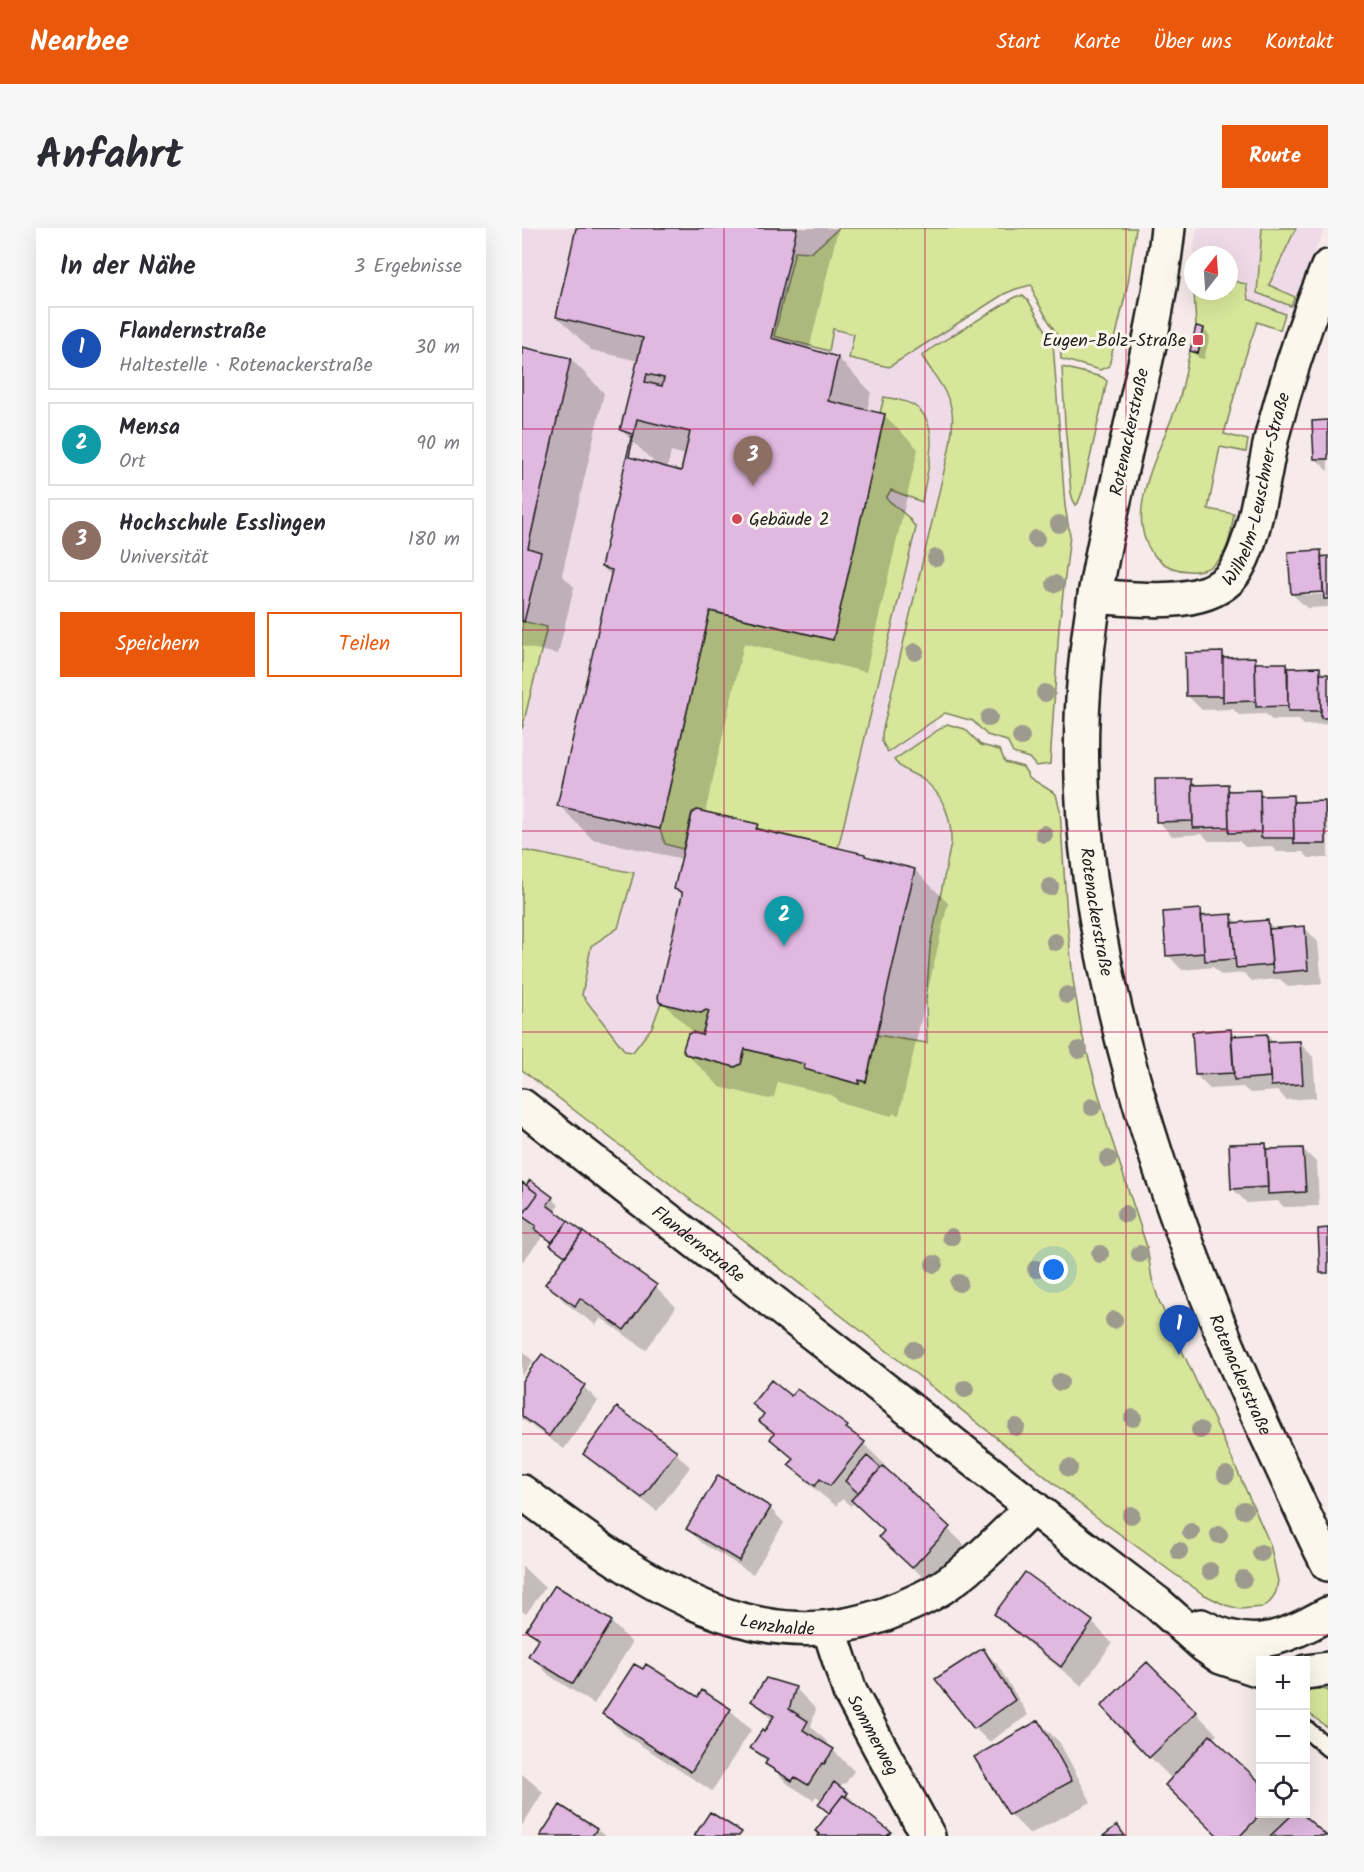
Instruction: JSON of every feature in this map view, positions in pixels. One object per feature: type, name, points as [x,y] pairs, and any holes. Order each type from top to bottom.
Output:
[{"type":"street","name":"Rotenackerstraße","points":[[1168,228],[1153,321],[1095,596],[1084,683],[1082,799],[1086,846],[1101,949],[1113,1008],[1146,1126],[1178,1222],[1241,1380],[1328,1564]]},
{"type":"street","name":"Wilhelm-Leuschner-Straße","points":[[1095,596],[1166,600],[1187,597],[1216,588],[1228,580],[1238,568],[1249,539],[1273,433],[1297,348],[1328,267]]},
{"type":"street","name":"Flandernstraße","points":[[522,1106],[1157,1603],[1205,1646],[1253,1673]]},
{"type":"street","name":"Lenzhalde","points":[[522,1492],[586,1539],[673,1594],[712,1612],[744,1621],[798,1629],[855,1624],[881,1616],[940,1589],[963,1572],[1033,1507]]},
{"type":"street","name":"Flandernstraße","points":[[1157,1603],[1226,1637],[1244,1641],[1269,1639],[1328,1614]]},
{"type":"street","name":"Sommerweg","points":[[829,1628],[850,1692],[928,1836]]},
{"type":"street","points":[[1310,1671],[1328,1669]]},
{"type":"lane","points":[[1310,1733],[1328,1748]]},
{"type":"shaded area","points":[[522,228],[876,228],[1005,382],[927,705],[938,730],[983,785],[935,1390],[522,1070]]},
{"type":"shaded area","points":[[1197,228],[1325,228],[1291,306],[1285,314],[1248,299],[1246,284],[1238,282],[1238,246],[1194,246]]},
{"type":"green space","points":[[839,228],[1136,228],[1128,283],[1109,366],[1100,370],[1061,359],[1060,340],[1034,296],[1031,285],[1004,294],[889,367],[849,358],[854,334],[833,329],[829,351],[774,336],[795,251],[812,252]]},
{"type":"green space","points":[[1262,228],[1296,228],[1269,285],[1295,297],[1291,306],[1257,293]]},
{"type":"green space","points":[[1238,282],[1246,284],[1248,299],[1285,314],[1280,330],[1257,322],[1242,367],[1224,434],[1248,440],[1246,452],[1220,447],[1208,509],[1234,514],[1228,545],[1215,564],[1197,571],[1189,571],[1179,570],[1163,563],[1151,551],[1144,535],[1142,511],[1148,479],[1179,400],[1190,351],[1198,353],[1204,329],[1196,326],[1195,300],[1238,300]]},
{"type":"green space","points":[[1017,296],[1023,296],[1028,300],[1053,343],[1065,506],[1070,535],[1059,627],[1050,764],[1036,766],[1029,758],[1013,753],[1007,741],[987,735],[973,721],[945,713],[888,752],[882,742],[882,733],[949,450],[952,426],[952,412],[947,397],[922,356]]},
{"type":"green space","points":[[1062,367],[1102,377],[1107,381],[1083,490],[1076,505],[1071,493]]},
{"type":"green space","points":[[884,397],[909,403],[924,415],[929,426],[931,451],[922,502],[891,490],[886,498],[908,517],[916,528],[838,848],[756,828],[757,824],[697,810],[692,812],[683,849],[665,844],[660,829],[710,611],[833,639],[885,414],[880,413]]},
{"type":"green space","points":[[522,621],[547,627],[522,729]]},
{"type":"green space","points":[[947,724],[965,729],[981,745],[1000,750],[1005,762],[1023,767],[1030,778],[1056,794],[1060,810],[1073,980],[1082,1034],[1108,1128],[1147,1247],[1152,1279],[1159,1301],[1270,1544],[1278,1581],[1276,1592],[1270,1602],[1263,1607],[1240,1609],[1225,1605],[1203,1594],[1169,1570],[1095,1516],[882,1347],[522,1070],[522,850],[634,873],[618,928],[591,946],[582,995],[625,1051],[633,1052],[652,1027],[661,1003],[701,1013],[709,1011],[702,1035],[692,1032],[688,1034],[683,1052],[735,1067],[741,1064],[745,1049],[805,1064],[805,1069],[858,1084],[859,1080],[866,1082],[877,1035],[927,1043],[926,1002],[930,947],[951,843],[950,824],[945,807],[936,791],[922,779],[903,769],[894,760]]},
{"type":"green space","points":[[1310,1688],[1328,1690],[1328,1728],[1310,1714]]},
{"type":"building","name":"Gebäude 2","points":[[576,228],[797,228],[771,338],[838,357],[828,401],[885,414],[833,640],[710,611],[660,829],[557,806],[612,570],[601,567],[632,434],[620,430],[643,338],[556,317]],"holes":[[[637,419],[690,432],[681,471],[629,457]]]},
{"type":"building","points":[[1196,326],[1204,328],[1198,353],[1190,351]]},
{"type":"building","points":[[522,347],[571,358],[528,548],[541,552],[524,622],[522,621]]},
{"type":"building","points":[[647,374],[664,378],[662,386],[645,382]]},
{"type":"building","points":[[1328,420],[1328,459],[1314,459],[1312,421]]},
{"type":"building","points":[[1321,550],[1323,592],[1291,594],[1288,552]]},
{"type":"building","points":[[1328,556],[1328,599],[1324,599],[1321,557]]},
{"type":"building","points":[[1223,652],[1223,696],[1186,696],[1185,653]]},
{"type":"building","points":[[1255,657],[1256,701],[1223,702],[1223,658]]},
{"type":"building","points":[[1255,663],[1287,663],[1288,706],[1256,707]]},
{"type":"building","points":[[1320,667],[1321,711],[1288,711],[1288,668]]},
{"type":"building","points":[[1320,674],[1328,674],[1328,718],[1321,718]]},
{"type":"building","points":[[1155,779],[1192,779],[1193,821],[1156,822]]},
{"type":"building","points":[[1228,784],[1229,827],[1193,828],[1192,785]]},
{"type":"building","points":[[1260,790],[1261,832],[1229,833],[1228,791]]},
{"type":"building","points":[[1293,795],[1294,838],[1261,838],[1260,796]]},
{"type":"building","points":[[1325,801],[1326,844],[1294,844],[1293,802]]},
{"type":"building","points":[[697,810],[758,824],[756,829],[865,854],[865,856],[915,869],[866,1082],[859,1080],[859,1084],[804,1069],[805,1064],[745,1049],[741,1064],[735,1067],[685,1054],[683,1049],[688,1034],[692,1032],[702,1035],[709,1011],[701,1013],[661,1003],[658,997],[682,895],[682,892],[674,889],[692,814]]},
{"type":"building","points":[[1201,909],[1204,953],[1166,956],[1163,912]]},
{"type":"building","points":[[1232,914],[1235,959],[1205,961],[1201,916]]},
{"type":"building","points":[[1268,920],[1272,965],[1236,968],[1232,923]]},
{"type":"building","points":[[1305,926],[1308,970],[1273,973],[1269,929]]},
{"type":"building","points":[[1231,1029],[1234,1073],[1195,1075],[1192,1032]]},
{"type":"building","points":[[1267,1034],[1270,1077],[1234,1080],[1231,1036]]},
{"type":"building","points":[[1300,1041],[1303,1084],[1271,1086],[1268,1042]]},
{"type":"building","points":[[1266,1143],[1268,1187],[1231,1189],[1229,1144]]},
{"type":"building","points":[[1303,1148],[1306,1192],[1268,1194],[1266,1149]]},
{"type":"building","points":[[530,1180],[553,1197],[547,1205],[568,1221],[552,1242],[534,1229],[536,1226],[522,1216],[538,1194],[526,1185]]},
{"type":"building","points":[[522,1182],[538,1194],[522,1216]]},
{"type":"building","points":[[568,1221],[583,1232],[565,1256],[550,1245]]},
{"type":"building","points":[[1328,1228],[1328,1273],[1320,1273],[1318,1229]]},
{"type":"building","points":[[583,1232],[657,1285],[624,1330],[580,1298],[575,1306],[545,1284]]},
{"type":"building","points":[[542,1354],[585,1385],[549,1436],[522,1416],[522,1381]]},
{"type":"building","points":[[771,1380],[791,1396],[797,1389],[848,1426],[846,1428],[865,1442],[830,1486],[820,1479],[815,1486],[788,1465],[794,1459],[770,1439],[774,1433],[759,1421],[764,1414],[752,1404]]},
{"type":"building","points":[[617,1407],[677,1451],[642,1498],[583,1454]]},
{"type":"building","points":[[867,1456],[881,1468],[858,1493],[845,1481]]},
{"type":"building","points":[[883,1466],[950,1527],[912,1568],[879,1537],[884,1531],[851,1500]]},
{"type":"building","points":[[718,1475],[771,1507],[739,1561],[686,1529]]},
{"type":"building","points":[[1025,1572],[1093,1621],[1061,1667],[994,1614]]},
{"type":"building","points":[[555,1585],[612,1621],[573,1684],[528,1656],[539,1638],[526,1630]]},
{"type":"building","points":[[983,1648],[1015,1700],[974,1729],[935,1679]]},
{"type":"building","points":[[1147,1662],[1197,1712],[1149,1758],[1101,1706]]},
{"type":"building","points":[[634,1664],[643,1669],[646,1664],[698,1697],[702,1690],[731,1709],[691,1772],[602,1714]]},
{"type":"building","points":[[766,1678],[796,1687],[789,1709],[808,1721],[803,1730],[834,1749],[808,1785],[795,1777],[792,1781],[765,1764],[768,1759],[750,1748],[774,1716],[751,1701]]},
{"type":"building","points":[[1039,1720],[1072,1781],[1009,1815],[974,1757]]},
{"type":"building","points":[[1210,1735],[1256,1778],[1257,1818],[1240,1836],[1218,1836],[1165,1785]]},
{"type":"building","points":[[834,1782],[848,1793],[845,1797],[843,1795],[829,1813],[818,1804]]},
{"type":"building","points":[[843,1795],[891,1832],[887,1836],[818,1836],[820,1834],[815,1831]]},
{"type":"building","points":[[560,1805],[597,1829],[592,1836],[540,1836]]},
{"type":"building","points":[[710,1812],[742,1832],[739,1836],[694,1836]]},
{"type":"building","points":[[1289,1818],[1307,1818],[1327,1836],[1270,1836]]},
{"type":"building","points":[[1117,1825],[1125,1836],[1103,1836]]},
{"type":"place","name":"Eugen-Bolz-Straße","points":[[1198,340]]},
{"type":"place","name":"Hochschule Esslingen","points":[[753,486]]},
{"type":"place","name":"Gebäude 2","points":[[737,519]]},
{"type":"place","name":"Mensa","points":[[784,946]]},
{"type":"place","name":"Flandernstraße","points":[[1179,1355]]}]
